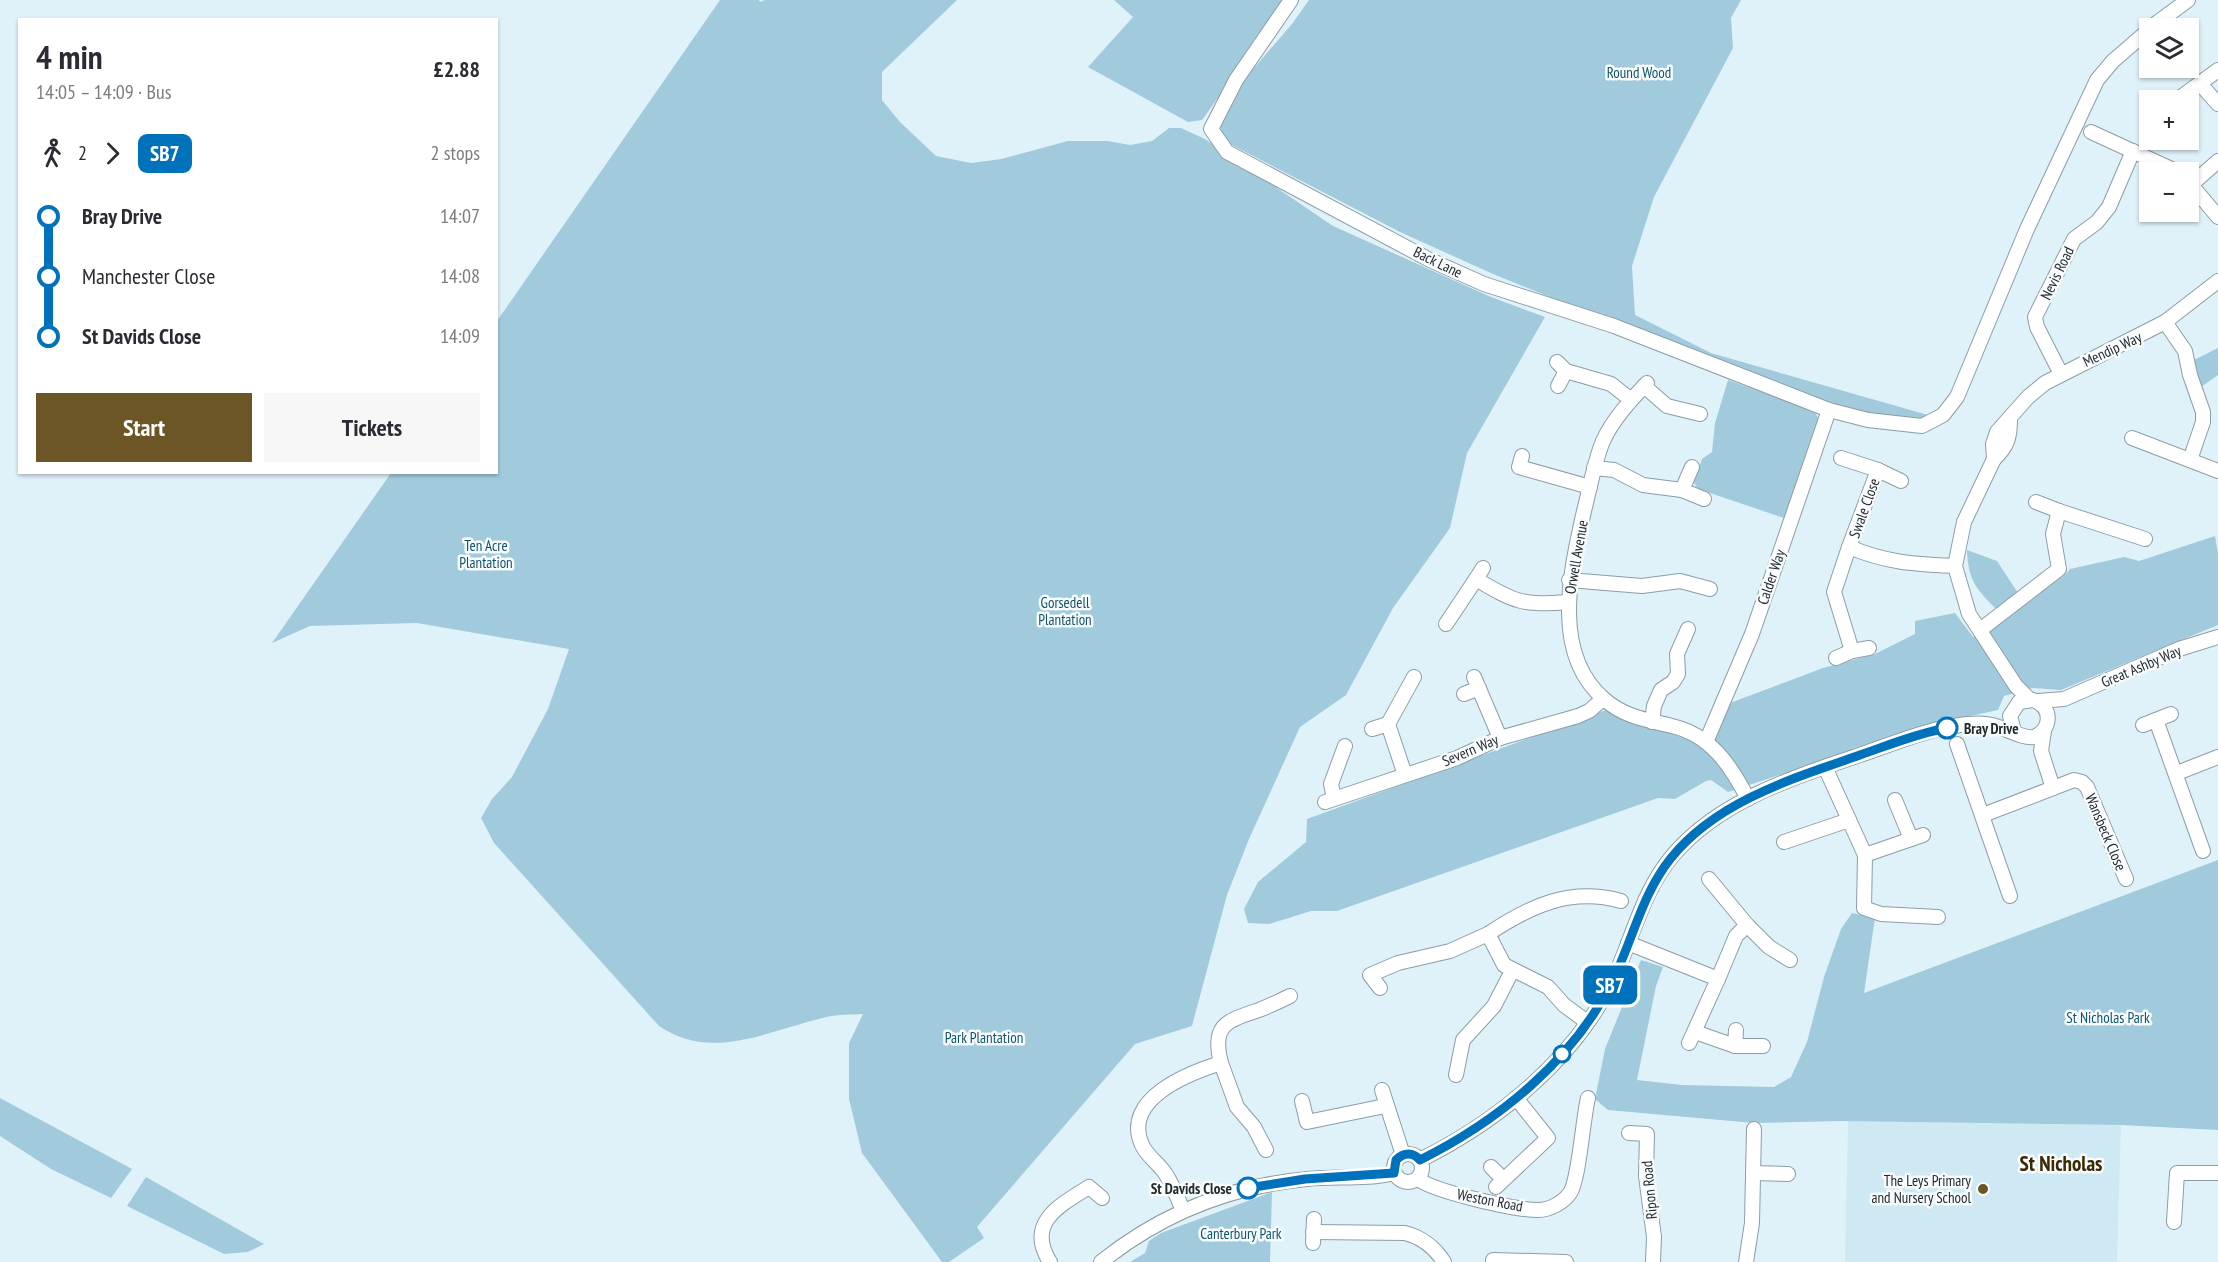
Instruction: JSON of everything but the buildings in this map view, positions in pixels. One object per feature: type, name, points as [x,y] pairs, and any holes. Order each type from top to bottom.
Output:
[{"type":"street","name":"Back Lane","points":[[1291,0],[1236,80],[1211,129],[1227,152],[1430,260],[1484,284],[1614,326],[1829,410]]},
{"type":"street","points":[[2164,18],[2188,0]]},
{"type":"street","points":[[1829,410],[1868,420],[1923,426],[1935,420],[1949,408],[1965,379],[2027,229],[2092,88],[2113,61],[2139,39]]},
{"type":"street","points":[[2191,90],[2218,70]]},
{"type":"street","points":[[2200,84],[2218,104]]},
{"type":"street","points":[[2091,132],[2157,162]]},
{"type":"street","name":"Nevis Road","points":[[2061,374],[2037,327],[2036,317],[2074,239],[2097,222],[2109,207],[2133,151]]},
{"type":"street","points":[[2199,175],[2218,161]]},
{"type":"street","points":[[2199,193],[2218,217]]},
{"type":"street","name":"Mendip Way","points":[[1955,566],[1964,522],[1994,459],[2005,449],[2009,440],[2010,420],[2028,397],[2061,374],[2165,322],[2218,281]]},
{"type":"street","points":[[2165,322],[2185,351],[2190,375],[2203,412],[2203,422],[2190,460]]},
{"type":"street","points":[[1558,386],[1561,366],[1611,384],[1630,399]]},
{"type":"street","name":"Orwell Avenue","points":[[1700,414],[1667,406],[1645,384],[1630,399],[1604,439],[1594,468],[1569,580],[1568,602],[1576,656],[1589,683],[1604,699],[1622,712],[1684,730],[1706,742],[1730,767],[1748,799]]},
{"type":"street","name":"Calder Way","points":[[1706,742],[1752,634],[1829,410]]},
{"type":"street","points":[[2132,438],[2218,471]]},
{"type":"street","name":"Swale Close","points":[[1841,458],[1878,470],[1901,481]]},
{"type":"street","points":[[1518,467],[1590,487]]},
{"type":"street","points":[[1682,490],[1692,467]]},
{"type":"street","points":[[1594,468],[1614,470],[1643,485],[1682,490],[1704,499]]},
{"type":"street","name":"Swale Close","points":[[1852,651],[1834,592],[1878,470]]},
{"type":"street","points":[[2036,502],[2145,539]]},
{"type":"street","points":[[1980,630],[2059,569],[2053,534],[2059,511]]},
{"type":"street","name":"Swale Close","points":[[1850,547],[1905,565],[1955,566]]},
{"type":"street","points":[[1955,566],[1969,614],[2016,686],[2046,709],[2046,725],[2041,752]]},
{"type":"street","points":[[1446,624],[1480,574],[1516,601],[1535,604],[1568,602]]},
{"type":"street","points":[[1569,580],[1604,580],[1642,586],[1680,580],[1710,589]]},
{"type":"street","points":[[1652,722],[1654,706],[1660,690],[1673,682],[1678,674],[1677,654],[1688,629]]},
{"type":"street","name":"Great Ashby Way","points":[[2033,700],[2064,699],[2179,649],[2218,637]]},
{"type":"street","points":[[1836,658],[1852,651],[1869,648]]},
{"type":"street","points":[[1372,729],[1388,724],[1414,677]]},
{"type":"street","points":[[1464,694],[1477,683],[1500,738]]},
{"type":"street","points":[[2014,730],[2012,711],[2016,686]]},
{"type":"street","name":"Severn Way","points":[[1345,746],[1331,784],[1330,800],[1470,753],[1500,738],[1578,716],[1589,711],[1604,699]]},
{"type":"street","name":"Great Ashby Way","points":[[2046,725],[2064,699]]},
{"type":"street","points":[[1990,724],[2033,700]]},
{"type":"street","points":[[2171,714],[2149,723],[2177,773],[2203,851]]},
{"type":"street","points":[[1388,724],[1405,775]]},
{"type":"street","points":[[1420,1160],[1496,1114],[1552,1066],[1587,1022],[1607,992],[1652,886],[1674,855],[1707,824],[1748,799],[1824,767],[1938,729],[1990,724],[2014,730],[2021,736],[2030,738],[2041,752],[2053,788]]},
{"type":"street","points":[[2030,738],[2046,725]]},
{"type":"street","points":[[1957,744],[2010,896]]},
{"type":"street","points":[[2177,773],[2218,757]]},
{"type":"street","points":[[1824,767],[1865,855],[1864,908],[1881,914],[1922,921],[1938,917]]},
{"type":"street","name":"Wansbeck Close","points":[[1983,815],[2074,780],[2085,783],[2126,879]]},
{"type":"street","points":[[1865,855],[1917,837],[1895,800]]},
{"type":"street","points":[[1793,843],[1849,820]]},
{"type":"street","points":[[1709,879],[1747,925],[1770,947],[1790,960]]},
{"type":"street","points":[[1380,988],[1370,975],[1379,970],[1450,951],[1488,934],[1523,911],[1569,898],[1590,895],[1621,902]]},
{"type":"street","points":[[1747,925],[1736,936],[1692,1038],[1735,1046],[1763,1046]]},
{"type":"street","points":[[1488,934],[1500,959],[1512,971],[1548,987],[1564,1005],[1587,1022]]},
{"type":"street","points":[[1628,943],[1718,979]]},
{"type":"street","points":[[1456,1074],[1463,1040],[1494,1006],[1512,971]]},
{"type":"street","points":[[1266,1150],[1254,1127],[1237,1107],[1221,1063],[1218,1039],[1227,1022],[1290,996]]},
{"type":"street","points":[[1735,1046],[1736,1030]]},
{"type":"street","points":[[1183,1211],[1165,1173],[1142,1145],[1139,1132],[1141,1117],[1146,1104],[1157,1093],[1221,1063]]},
{"type":"street","points":[[1382,1090],[1385,1106],[1403,1155]]},
{"type":"street","points":[[1491,1167],[1500,1183],[1548,1138],[1516,1098]]},
{"type":"street","name":"Weston Road","points":[[1418,1179],[1436,1189],[1469,1198],[1538,1210],[1557,1205],[1570,1193],[1575,1176],[1588,1098]]},
{"type":"street","points":[[1302,1101],[1309,1128],[1385,1106]]},
{"type":"street","points":[[1746,1262],[1752,1223],[1754,1129]]},
{"type":"street","name":"Ripon Road","points":[[1629,1133],[1647,1134],[1646,1176],[1654,1237],[1653,1262]]},
{"type":"street","points":[[1101,1262],[1138,1236],[1183,1211],[1258,1186],[1305,1179],[1394,1173],[1405,1182],[1418,1179],[1423,1170],[1420,1160],[1412,1154],[1403,1155],[1396,1160],[1394,1173]]},
{"type":"street","points":[[1089,1171],[1089,1186],[1102,1198]]},
{"type":"street","points":[[1753,1173],[1788,1174]]},
{"type":"street","points":[[2174,1222],[2177,1173],[2218,1173]]},
{"type":"street","points":[[1050,1262],[1040,1237],[1045,1222],[1059,1206],[1089,1186]]},
{"type":"street","points":[[1314,1231],[1405,1233],[1416,1236],[1435,1251],[1444,1262]]},
{"type":"street","points":[[1493,1260],[1536,1261],[1566,1258]]},
{"type":"shaded area","name":"The Leys Primary and Nursery School","points":[[1848,1121],[2121,1125],[2117,1262],[1845,1262]]},
{"type":"green space","points":[[720,0],[759,0],[760,2],[765,0],[957,0],[882,72],[882,100],[900,122],[936,156],[971,163],[1001,159],[1068,141],[1107,141],[1130,145],[1152,141],[1169,128],[1181,128],[1205,139],[1333,226],[1491,297],[1545,317],[1467,453],[1450,528],[1393,608],[1346,695],[1300,727],[1249,839],[1227,895],[1192,1026],[1135,1044],[977,1227],[984,1238],[949,1262],[942,1262],[862,1153],[849,1099],[849,1043],[863,1014],[831,1016],[763,1035],[721,1043],[700,1042],[679,1037],[659,1026],[494,843],[481,818],[492,799],[512,777],[548,709],[569,649],[417,623],[310,626],[272,643],[390,474],[498,474],[498,320]]},
{"type":"green space","points":[[1114,0],[1289,0],[1202,120],[1188,122],[1088,67],[1133,17]]},
{"type":"green space","name":"Round Wood","points":[[1309,0],[1741,0],[1731,18],[1733,48],[1654,197],[1632,266],[1635,315],[1711,353],[1935,417],[1930,421],[1862,414],[1759,382],[1493,274],[1400,232],[1228,143],[1222,136],[1220,120],[1247,76],[1292,24]]},
{"type":"green space","points":[[2218,348],[2218,375],[2201,387],[2196,377],[2194,360]]},
{"type":"green space","points":[[1728,380],[1814,411],[1820,421],[1787,519],[1698,489],[1694,483],[1702,459],[1712,452],[1715,423]]},
{"type":"green space","points":[[2215,536],[2218,553],[2218,625],[2061,690],[2033,688],[2004,696],[1998,710],[1933,724],[1728,792],[1711,780],[1706,781],[1675,799],[1658,798],[1337,911],[1311,911],[1269,924],[1248,923],[1244,909],[1258,882],[1306,842],[1307,819],[1606,710],[1701,744],[1709,725],[1730,703],[1823,668],[1875,654],[1915,634],[1915,621],[1955,613],[1973,637],[1992,625],[2038,588],[2059,578],[2070,569],[2124,557],[2139,561]]},
{"type":"green space","points":[[1967,550],[1997,561],[2018,593],[1996,609],[1983,596],[1971,577]]},
{"type":"green space","name":"St Nicholas Park","points":[[2218,860],[2218,1130],[2121,1125],[1842,1121],[1754,1123],[1608,1110],[1595,1099],[1605,1049],[1641,960],[1663,967],[1656,986],[1637,1080],[1682,1085],[1774,1087],[1791,1077],[1807,1042],[1824,977],[1841,929],[1852,913],[1875,918],[1864,993]]},
{"type":"green space","points":[[0,1098],[132,1169],[111,1198],[51,1169],[0,1136]]},
{"type":"green space","points":[[146,1177],[264,1244],[248,1252],[224,1254],[127,1206]]},
{"type":"green space","name":"Canterbury Park","points":[[1272,1192],[1270,1262],[1130,1262],[1145,1253],[1149,1241],[1161,1233]]},
{"type":"bus line","name":"SB7","points":[[1248,1188],[1305,1179],[1394,1173],[1394,1164],[1399,1157],[1412,1154],[1420,1160],[1496,1114],[1552,1066],[1587,1022],[1614,979],[1652,886],[1674,855],[1696,833],[1717,816],[1779,785],[1904,740],[1947,728]]},
{"type":"place","name":"Bray Drive","points":[[1947,728]]},
{"type":"place","name":"St Davids Close","points":[[1248,1188]]},
{"type":"place","name":"The Leys Primary and Nursery School","points":[[1983,1189]]},
{"type":"district","name":"St Nicholas","points":[[2061,1163]]},
{"type":"park label","name":"Ten Acre Plantation","points":[[486,554]]},
{"type":"park label","name":"Gorsedell Plantation","points":[[1065,610]]},
{"type":"park label","name":"Park Plantation","points":[[984,1037]]}]
